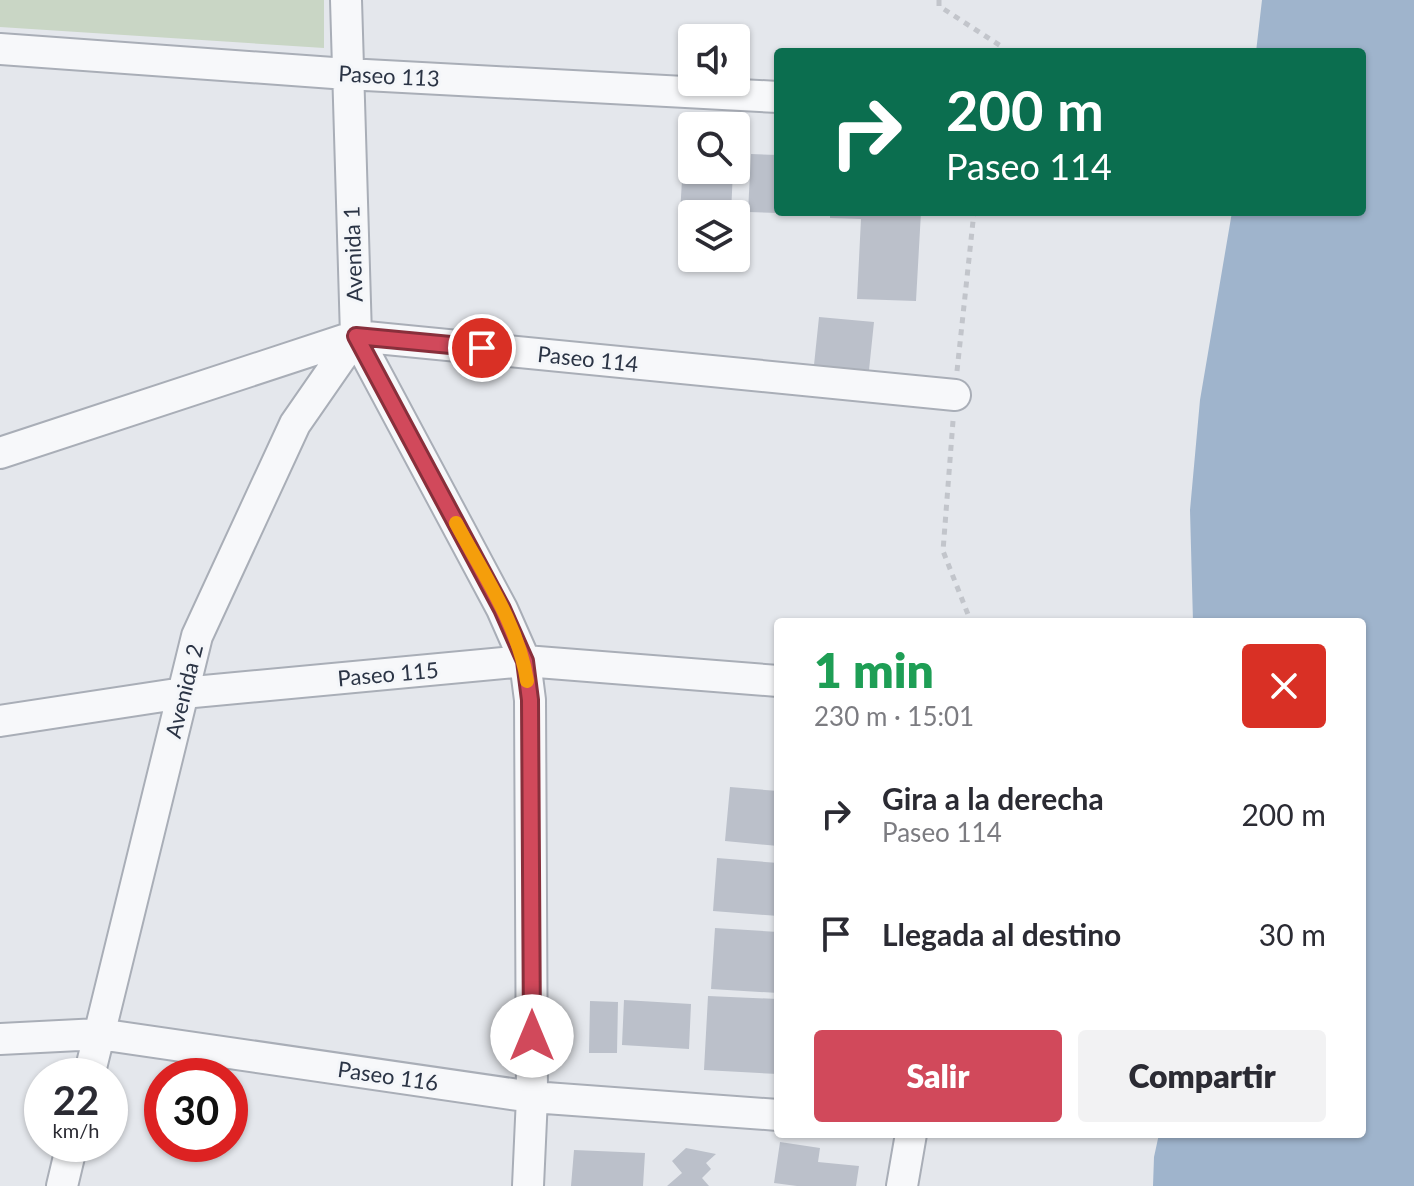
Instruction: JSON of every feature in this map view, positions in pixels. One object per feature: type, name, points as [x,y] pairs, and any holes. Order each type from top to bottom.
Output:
[{"type":"street","name":"Avenida 1","points":[[346,0],[356,336],[502,609],[525,661],[530,700],[532,1097],[528,1186]]},
{"type":"street","name":"Paseo 113","points":[[0,49],[347,74],[774,97]]},
{"type":"street","name":"Paseo 114","points":[[0,453],[356,336],[955,395]]},
{"type":"street","name":"Avenida 2","points":[[93,1058],[197,636],[295,424],[356,336]]},
{"type":"street","name":"Paseo 115","points":[[0,721],[183,693],[525,661],[774,681]]},
{"type":"street","name":"Paseo 116","points":[[0,1039],[99,1034],[532,1097],[774,1115]]},
{"type":"street","points":[[902,1186],[910,1138]]},
{"type":"street","points":[[62,1186],[68,1162]]},
{"type":"path","points":[[939,0],[939,6],[1004,48]]},
{"type":"green space","points":[[0,0],[324,0],[324,48],[0,27]]},
{"type":"water","points":[[1262,0],[1414,0],[1414,1186],[1153,1186],[1158,1138],[1366,1138],[1366,618],[1193,618],[1190,510],[1200,400],[1231,216],[1366,216],[1366,48],[1256,48]]},
{"type":"building","points":[[751,154],[774,155],[774,213],[750,212]]},
{"type":"building","points":[[682,184],[732,184],[732,200],[681,200]]},
{"type":"building","points":[[921,216],[916,301],[857,299],[861,219],[830,218]]},
{"type":"building","points":[[819,317],[874,322],[869,370],[814,365]]},
{"type":"building","points":[[730,787],[774,791],[774,846],[725,841]]},
{"type":"building","points":[[717,858],[774,863],[774,916],[713,911]]},
{"type":"building","points":[[715,928],[774,932],[774,993],[711,989]]},
{"type":"building","points":[[708,996],[774,999],[774,1074],[704,1070]]},
{"type":"building","points":[[624,1000],[691,1004],[689,1049],[622,1045]]},
{"type":"building","points":[[590,1001],[618,1002],[617,1053],[589,1053]]},
{"type":"building","points":[[780,1142],[820,1148],[818,1162],[859,1166],[856,1186],[774,1183]]},
{"type":"building","points":[[686,1148],[716,1154],[706,1163],[711,1169],[702,1178],[709,1186],[667,1186],[682,1173],[672,1161]]},
{"type":"building","points":[[574,1150],[645,1153],[643,1186],[571,1186]]},
{"type":"slow traffic","points":[[456,523],[502,609],[525,661],[527,681]]},
{"type":"route","points":[[482,348],[356,336],[502,609],[525,661],[530,700],[532,1036]]}]
